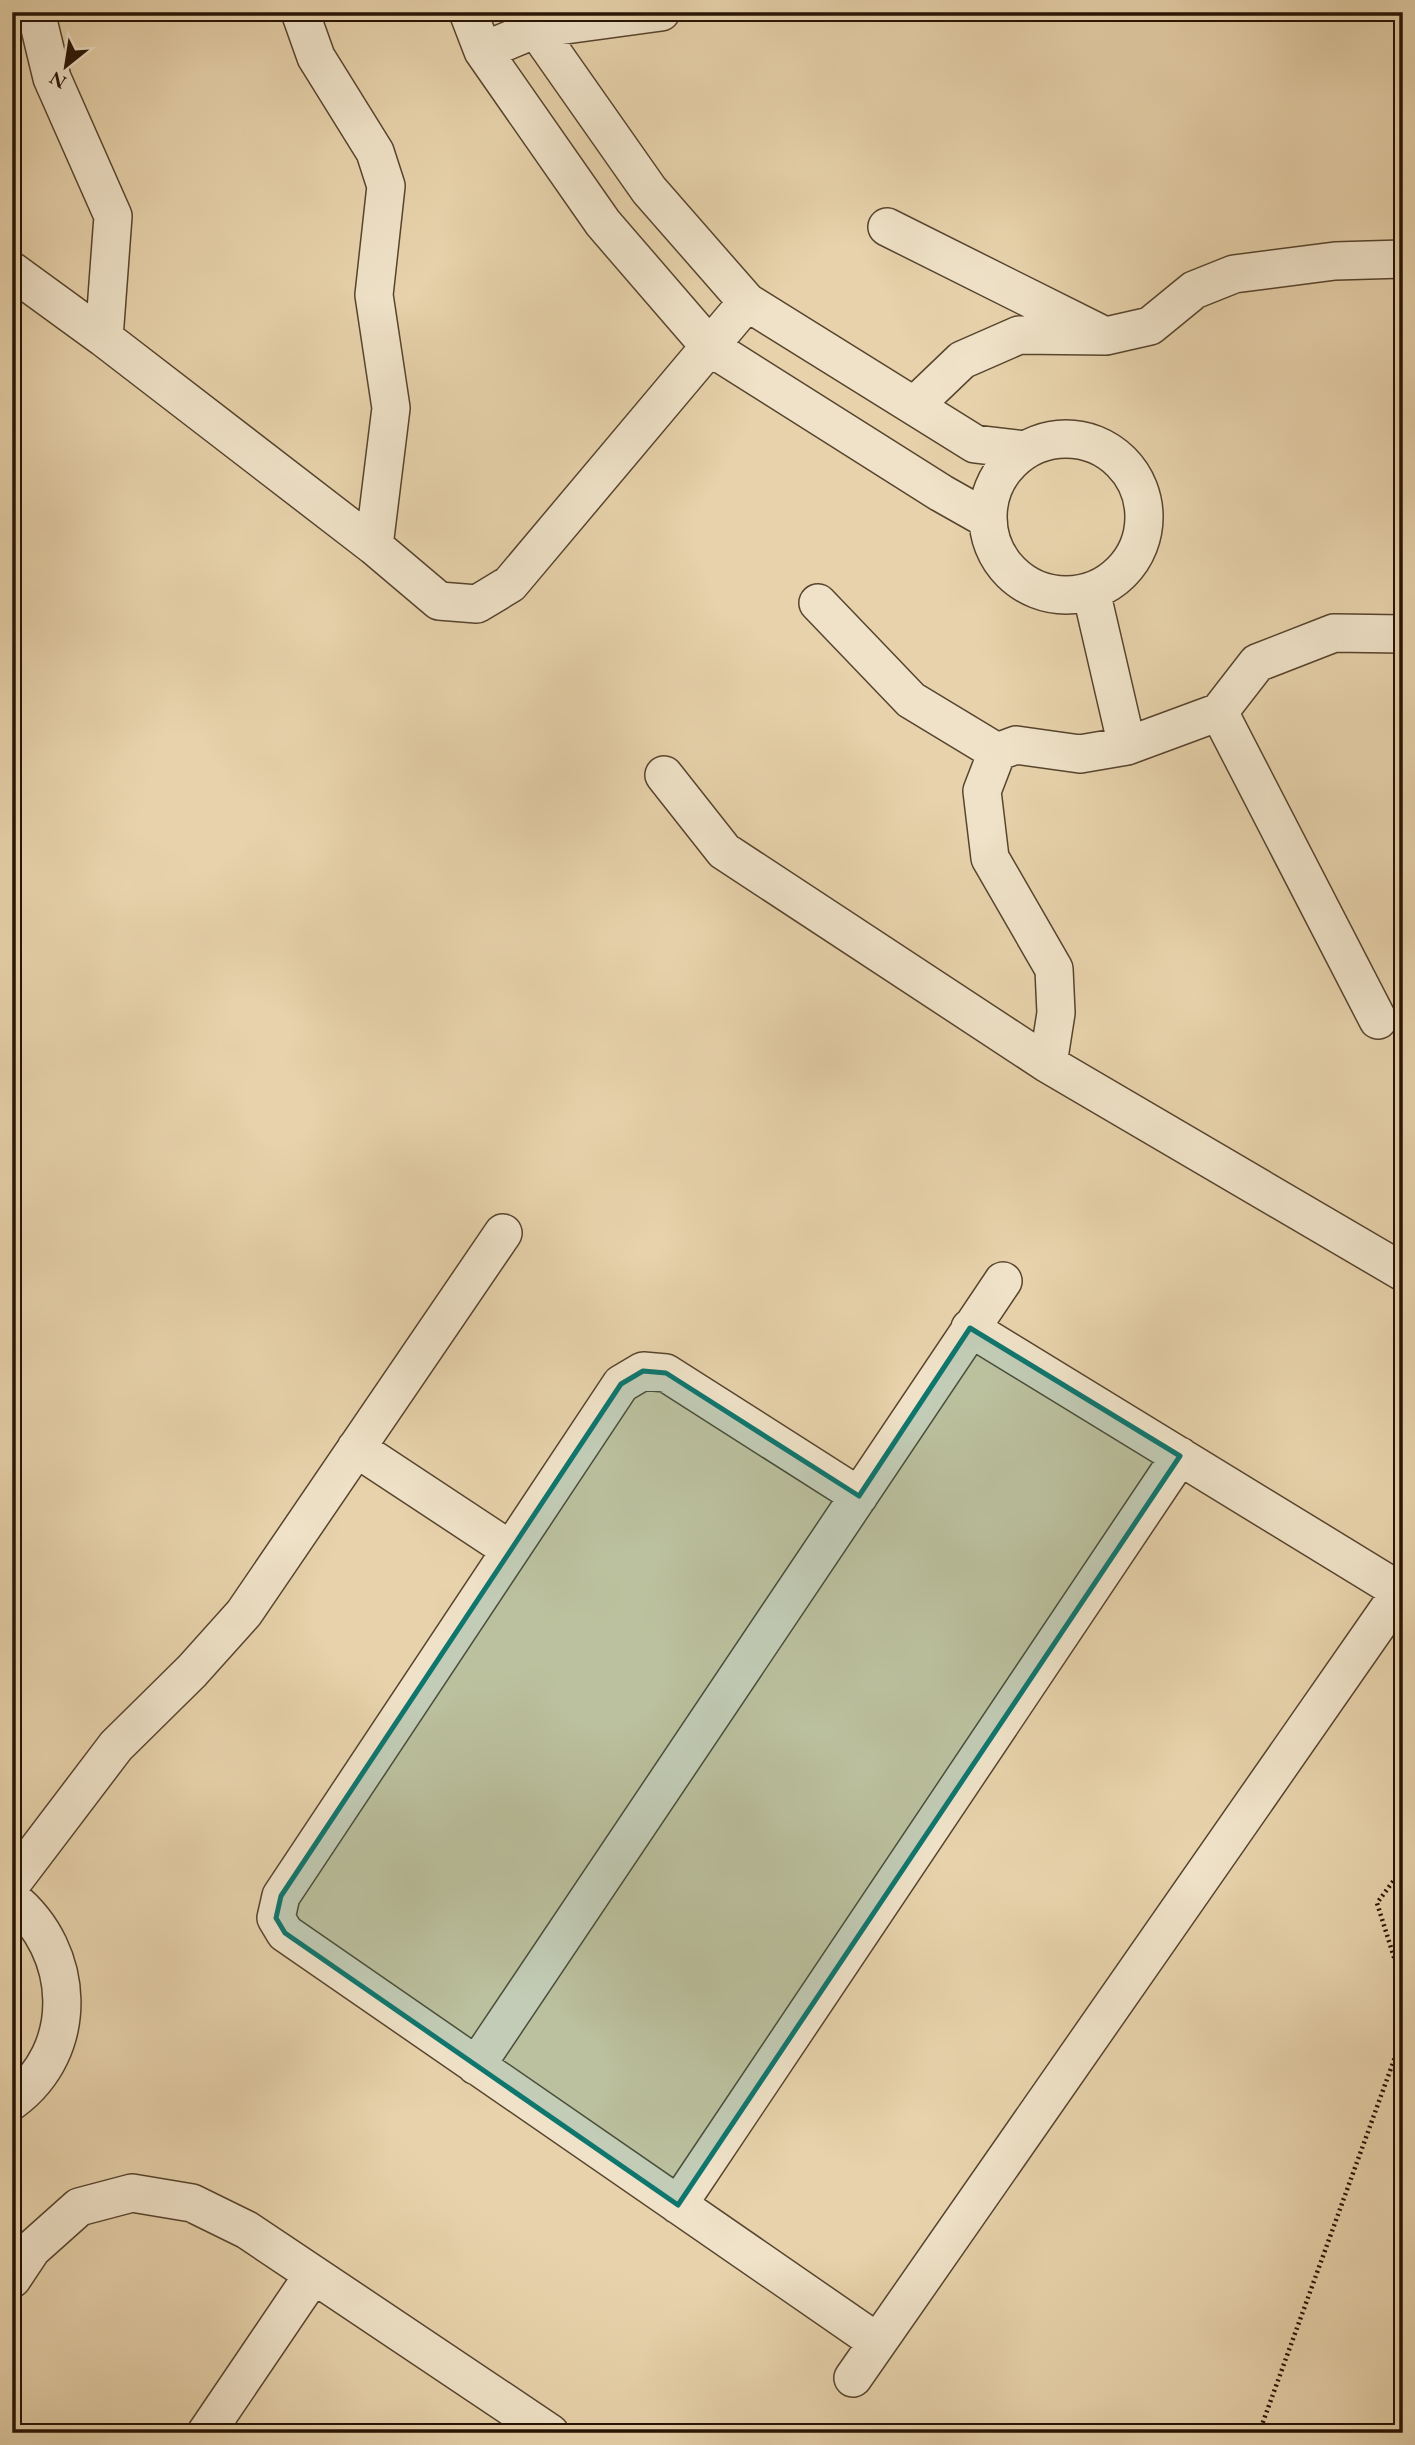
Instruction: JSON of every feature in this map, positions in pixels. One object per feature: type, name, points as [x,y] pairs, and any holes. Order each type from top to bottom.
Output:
[{"type":"street","points":[[36,12],[52,78],[113,216],[104,338]]},
{"type":"street","points":[[300,12],[316,57],[375,152],[386,186],[374,295],[391,408],[374,546]]},
{"type":"street","points":[[468,12],[483,51],[603,223],[710,347],[941,493],[987,519]]},
{"type":"street","points":[[483,51],[533,20],[661,12]]},
{"type":"street","points":[[533,20],[649,190],[747,302],[975,444],[1024,450]]},
{"type":"street","points":[[887,227],[1106,337]]},
{"type":"street","points":[[915,405],[962,360],[1018,335],[1106,337],[1150,326],[1194,290],[1234,274],[1335,261],[1403,259]]},
{"type":"street","points":[[12,271],[104,338],[374,546],[439,601],[477,604],[510,584],[747,302]]},
{"type":"street","points":[[1083,440],[1102,448],[1119,460],[1132,475],[1140,493],[1144,513],[1143,534],[1124,569],[1091,592],[1050,594],[1013,575],[999,559],[991,540],[987,519],[989,499],[996,480],[1024,450],[1043,442],[1083,440]]},
{"type":"street","points":[[1091,592],[1127,746]]},
{"type":"street","points":[[818,603],[911,700],[996,752]]},
{"type":"street","points":[[996,752],[1016,745],[1080,754],[1127,746],[1219,712],[1257,663],[1334,633],[1403,634]]},
{"type":"street","points":[[1219,712],[1378,1020]]},
{"type":"street","points":[[996,752],[982,791],[990,858],[1054,970],[1056,1013],[1048,1064]]},
{"type":"street","points":[[664,775],[724,851],[1048,1064],[1403,1272]]},
{"type":"street","points":[[12,1883],[116,1746],[192,1671],[244,1612],[503,1233]]},
{"type":"street","points":[[476,2066],[1003,1281]]},
{"type":"street","points":[[853,2378],[1402,1592],[970,1328]]},
{"type":"street","points":[[859,1496],[666,1373],[643,1371],[621,1384],[281,1896],[276,1918],[285,1933],[877,2343]]},
{"type":"street","points":[[356,1448],[509,1549]]},
{"type":"street","points":[[678,2205],[1180,1456]]},
{"type":"street","points":[[12,1899],[27,1911],[44,1934],[56,1960],[62,1988],[62,2017],[55,2044],[42,2070],[24,2092],[12,2101]]},
{"type":"street","points":[[12,2279],[32,2249],[79,2207],[132,2193],[192,2203],[247,2230],[531,2428]]},
{"type":"street","points":[[206,2433],[313,2275]]},
{"type":"path","points":[[1403,1868],[1377,1903],[1403,1986]]},
{"type":"path","points":[[1259,2433],[1403,2035]]},
{"type":"highlighted area","points":[[970,1328],[1180,1456],[678,2205],[285,1933],[276,1918],[281,1896],[509,1549],[621,1384],[643,1371],[666,1373],[859,1496]]}]
